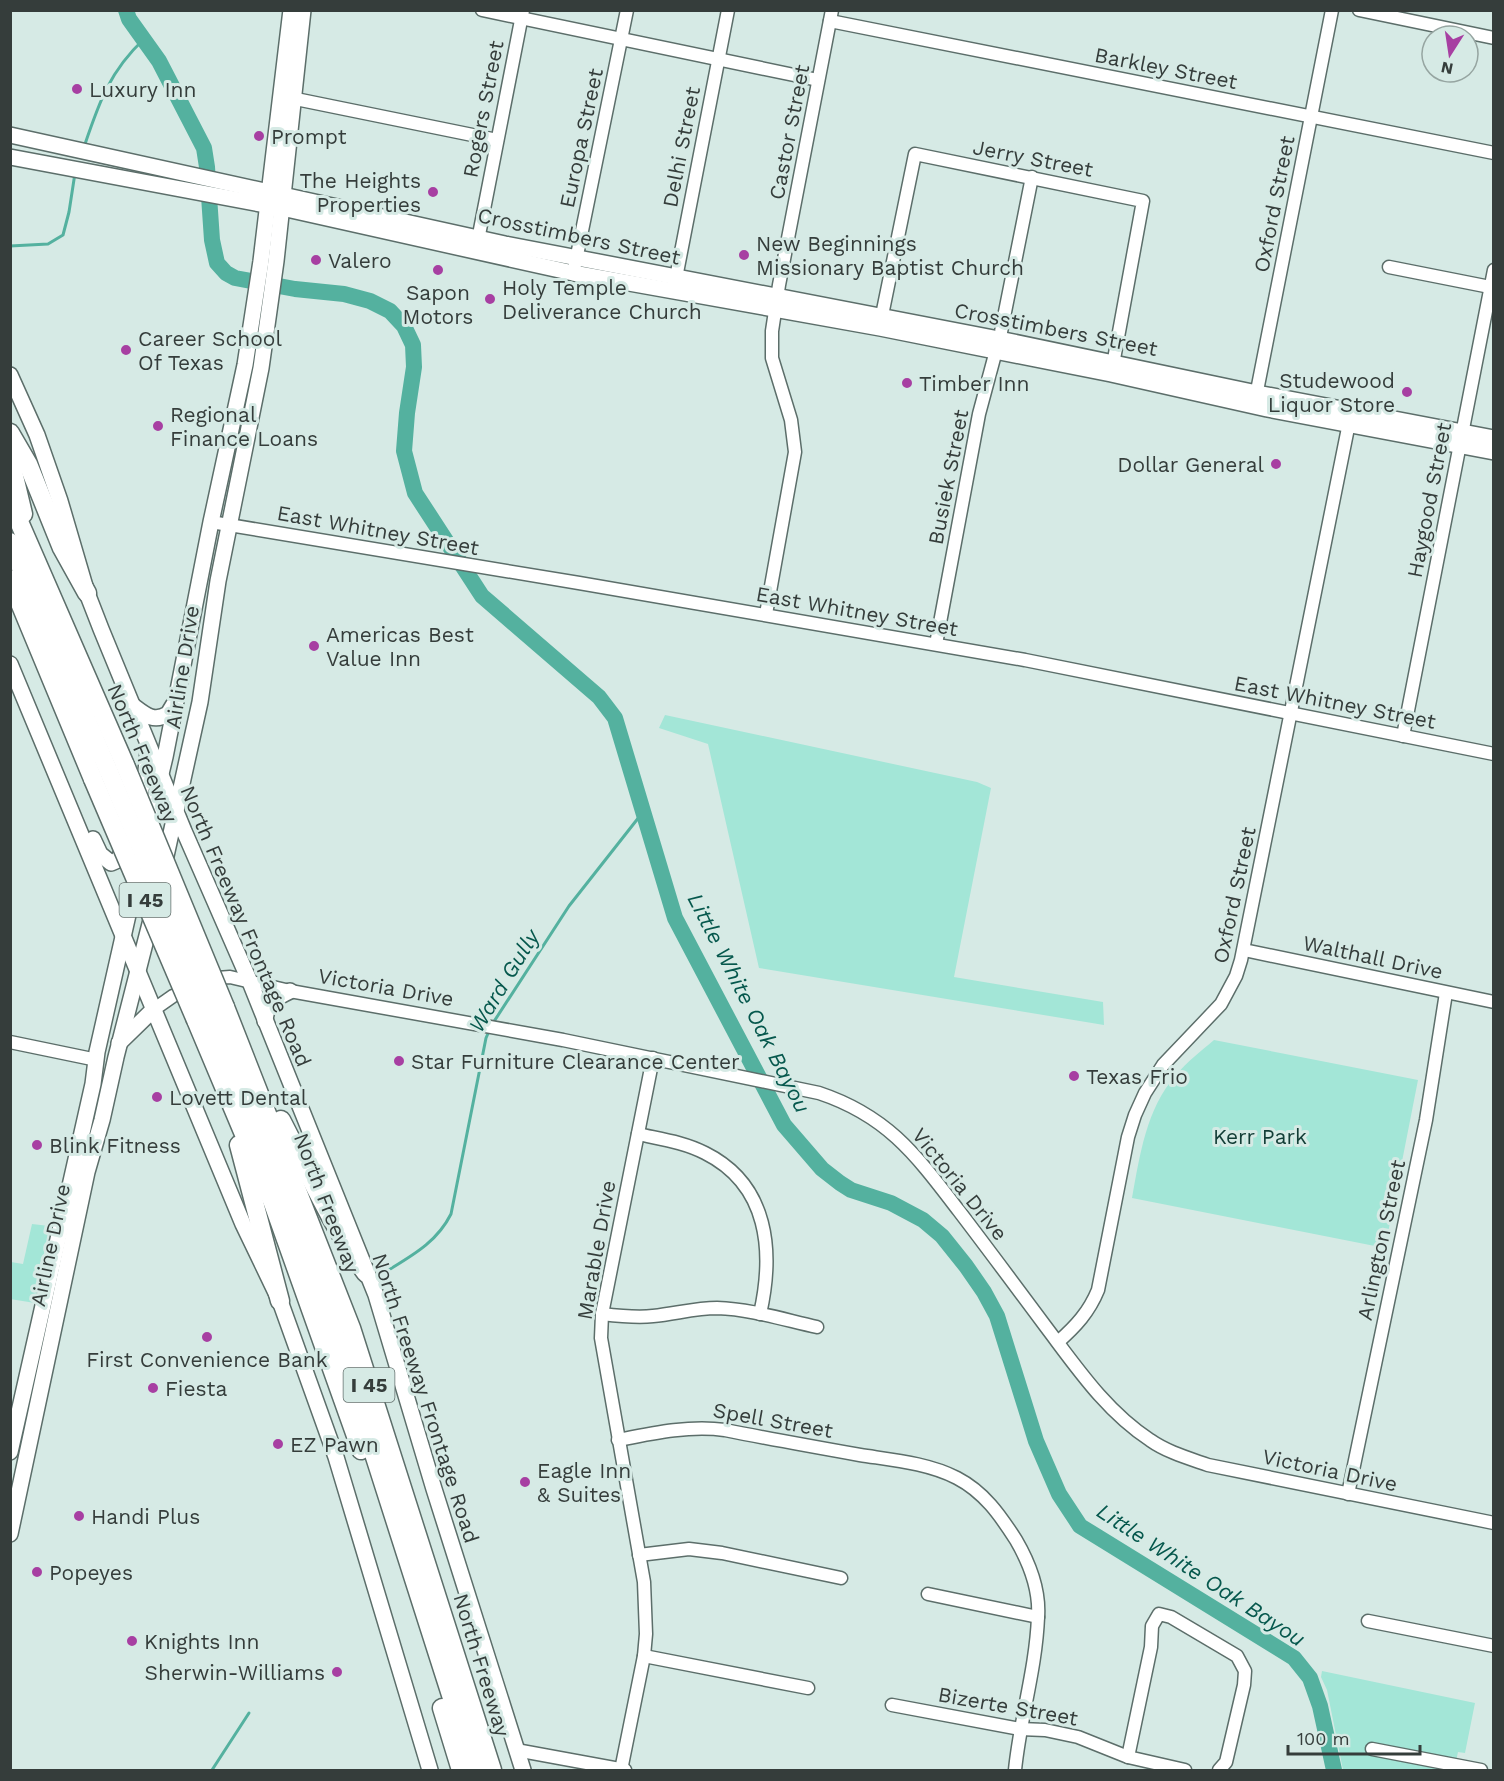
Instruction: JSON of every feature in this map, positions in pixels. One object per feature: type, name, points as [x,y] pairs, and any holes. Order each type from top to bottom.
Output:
[{"type":"highway","points":[[10,433],[19,462],[32,550]]},
{"type":"highway","points":[[19,462],[87,593]]},
{"type":"highway","name":"North Freeway","points":[[10,501],[32,550],[109,772],[211,1014],[310,1261],[475,1770]]},
{"type":"highway","name":"North Freeway","points":[[10,542],[211,1014],[236,1113],[273,1203],[367,1467],[461,1770]]},
{"type":"highway","name":"North Freeway","points":[[10,579],[109,772]]},
{"type":"highway","name":"North Freeway","points":[[211,1014],[240,1042],[351,1328],[492,1770]]},
{"type":"highway","points":[[240,1042],[319,1193],[366,1273]]},
{"type":"highway","points":[[236,1113],[239,1147],[279,1301]]},
{"type":"main road","name":"Airline Drive","points":[[288,98],[291,10]]},
{"type":"main road","name":"Airline Drive","points":[[12,1442],[40,1315],[76,1188],[107,1098],[176,814],[200,702],[253,367],[288,98],[303,10]]},
{"type":"main road","name":"Crosstimbers Street","points":[[10,135],[186,174],[231,191],[575,265],[881,322],[1350,418],[1462,438],[1494,438]]},
{"type":"main road","points":[[34,161],[39,142]]},
{"type":"main road","name":"Crosstimbers Street","points":[[10,157],[187,190],[231,191]]},
{"type":"main road","points":[[140,181],[143,165]]},
{"type":"main road","name":"Airline Drive","points":[[10,1534],[56,1319],[97,1052],[160,776],[211,522],[253,367]]},
{"type":"main road","name":"North Freeway Frontage Road","points":[[10,375],[50,470],[87,593],[160,776],[250,982],[376,1295],[434,1489],[523,1770]]},
{"type":"main road","name":"Crosstimbers Street","points":[[1462,438],[1494,452]]},
{"type":"main road","points":[[195,600],[214,604]]},
{"type":"main road","points":[[10,664],[243,1224],[279,1301],[336,1457],[430,1770]]},
{"type":"main road","points":[[132,705],[147,716],[157,718],[168,714],[175,701]]},
{"type":"main road","points":[[62,789],[80,806],[100,854],[107,861],[115,863],[123,851],[130,832],[146,771],[148,745]]},
{"type":"main road","points":[[265,1021],[266,1010],[278,997],[290,991]]},
{"type":"main road","points":[[119,1043],[153,1010]]},
{"type":"main road","points":[[131,1032],[145,1027],[163,1032]]},
{"type":"main road","points":[[97,1059],[104,1065],[101,1082],[107,1098]]},
{"type":"main road","points":[[40,1315],[56,1319]]},
{"type":"street","points":[[482,10],[522,15],[622,40],[818,80]]},
{"type":"street","name":"Europa Street","points":[[575,265],[627,10]]},
{"type":"street","name":"Delhi Street","points":[[674,284],[728,10]]},
{"type":"street","name":"Oxford Street","points":[[1255,399],[1332,10]]},
{"type":"street","points":[[1359,10],[1494,38]]},
{"type":"street","name":"Rogers Street","points":[[477,244],[522,15]]},
{"type":"street","name":"Barkley Street","points":[[831,16],[1494,153]]},
{"type":"street","name":"Castor Street","points":[[766,614],[795,453],[791,420],[772,358],[771,340],[831,16]]},
{"type":"street","points":[[288,98],[497,140]]},
{"type":"street","name":"Jerry Street","points":[[881,322],[915,154],[1032,177],[1143,201],[1112,368]]},
{"type":"street","name":"Busiek Street","points":[[936,644],[979,414],[997,346],[1032,177]]},
{"type":"street","points":[[1389,267],[1490,288]]},
{"type":"street","name":"Haygood Street","points":[[1403,736],[1494,270]]},
{"type":"street","name":"Oxford Street","points":[[1058,1342],[1091,1307],[1098,1290],[1128,1137],[1145,1093],[1163,1065],[1221,1004],[1236,975],[1244,950],[1350,418]]},
{"type":"street","name":"East Whitney Street","points":[[211,522],[766,614],[1025,660],[1494,754]]},
{"type":"street","name":"Walthall Drive","points":[[1244,950],[1494,1002]]},
{"type":"street","name":"Victoria Drive","points":[[153,1010],[173,996],[217,978],[230,977],[290,991],[653,1058],[819,1093],[844,1101],[872,1117],[910,1149],[1100,1396],[1135,1430],[1152,1442],[1180,1456],[1208,1465],[1494,1523]]},
{"type":"street","name":"Arlington Street","points":[[1348,1494],[1426,1120],[1446,993]]},
{"type":"street","points":[[10,1042],[97,1059]]},
{"type":"street","name":"Marable Drive","points":[[622,1770],[644,1656],[646,1607],[601,1338],[602,1314],[653,1058]]},
{"type":"street","points":[[638,1134],[686,1145],[704,1152],[720,1162],[746,1189],[765,1231],[768,1252],[765,1292],[760,1314]]},
{"type":"street","points":[[602,1314],[624,1317],[653,1316],[719,1308],[760,1314],[817,1327]]},
{"type":"street","name":"Spell Street","points":[[618,1440],[706,1427],[925,1467],[956,1478],[975,1489],[1003,1519],[1031,1570],[1037,1589],[1038,1617],[1028,1696],[1020,1729],[1015,1770]]},
{"type":"street","points":[[12,1442],[31,1441]]},
{"type":"street","points":[[639,1555],[689,1549],[722,1553],[841,1578]]},
{"type":"street","points":[[928,1594],[1038,1617]]},
{"type":"street","points":[[1128,1757],[1151,1647],[1152,1626],[1159,1614],[1171,1617],[1237,1656],[1245,1671],[1226,1762],[1219,1770]]},
{"type":"street","points":[[1368,1621],[1494,1646]]},
{"type":"street","points":[[644,1656],[808,1688]]},
{"type":"street","name":"Bizerte Street","points":[[892,1705],[1020,1729],[1045,1730],[1078,1737],[1128,1757],[1185,1770]]},
{"type":"street","points":[[1372,1749],[1481,1770]]},
{"type":"street","points":[[516,1750],[622,1770]]},
{"type":"green space","points":[[665,715],[977,782],[991,788],[954,977],[1103,1002],[1104,1025],[759,968],[708,744],[659,728]]},
{"type":"green space","name":"Kerr Park","points":[[1214,1040],[1418,1080],[1385,1248],[1132,1198],[1146,1133],[1158,1103],[1180,1070]]},
{"type":"green space","points":[[32,1224],[49,1226],[35,1303],[10,1299],[11,1262],[23,1264]]},
{"type":"green space","points":[[1322,1671],[1475,1703],[1465,1753],[1458,1752],[1454,1770],[1343,1770],[1327,1690],[1321,1677]]},
{"type":"waterway","name":"Little White Oak Bayou","points":[[126,10],[129,19],[159,61],[204,148],[212,240],[217,263],[226,273],[235,278],[295,289],[344,294],[370,301],[390,311],[404,326],[413,345],[414,367],[404,451],[415,493],[482,596],[599,697],[615,718],[675,918],[784,1125],[822,1169],[840,1183],[851,1190],[891,1203],[923,1220],[942,1236],[984,1292],[997,1316],[1036,1441],[1059,1494],[1080,1526],[1294,1658],[1310,1678],[1320,1706],[1334,1770]]},
{"type":"waterway","points":[[84,147],[106,89],[122,64],[144,39]]},
{"type":"waterway","points":[[10,246],[48,244],[63,235],[75,173]]},
{"type":"waterway","name":"Ward Gully","points":[[493,1023],[569,906],[643,812]]},
{"type":"waterway","name":"Ward Gully","points":[[387,1271],[431,1240],[451,1214],[486,1038],[490,1029]]},
{"type":"waterway","name":"Ward Gully","points":[[212,1770],[249,1713]]},
{"type":"place","name":"Luxury Inn","points":[[77,89]]},
{"type":"place","name":"Prompt","points":[[259,136]]},
{"type":"place","name":"The Heights Properties","points":[[433,192]]},
{"type":"place","name":"New Beginnings Missionary Baptist Church","points":[[744,255]]},
{"type":"place","name":"Valero","points":[[316,260]]},
{"type":"place","name":"Sapon Motors","points":[[438,270]]},
{"type":"place","name":"Holy Temple Deliverance Church","points":[[490,299]]},
{"type":"place","name":"Career School Of Texas","points":[[126,350]]},
{"type":"place","name":"Timber Inn","points":[[907,383]]},
{"type":"place","name":"Studewood Liquor Store","points":[[1407,392]]},
{"type":"place","name":"Regional Finance Loans","points":[[158,426]]},
{"type":"place","name":"Dollar General","points":[[1276,464]]},
{"type":"place","name":"Americas Best Value Inn","points":[[314,646]]},
{"type":"place","name":"Star Furniture Clearance Center","points":[[399,1061]]},
{"type":"place","name":"Texas Frio","points":[[1074,1076]]},
{"type":"place","name":"Lovett Dental","points":[[157,1097]]},
{"type":"place","name":"Blink Fitness","points":[[37,1145]]},
{"type":"place","name":"First Convenience Bank","points":[[207,1337]]},
{"type":"place","name":"Fiesta","points":[[153,1388]]},
{"type":"place","name":"EZ Pawn","points":[[278,1444]]},
{"type":"place","name":"Eagle Inn & Suites","points":[[525,1482]]},
{"type":"place","name":"Handi Plus","points":[[79,1516]]},
{"type":"place","name":"Popeyes","points":[[37,1572]]},
{"type":"place","name":"Knights Inn","points":[[132,1641]]},
{"type":"place","name":"Sherwin-Williams","points":[[337,1672]]}]
